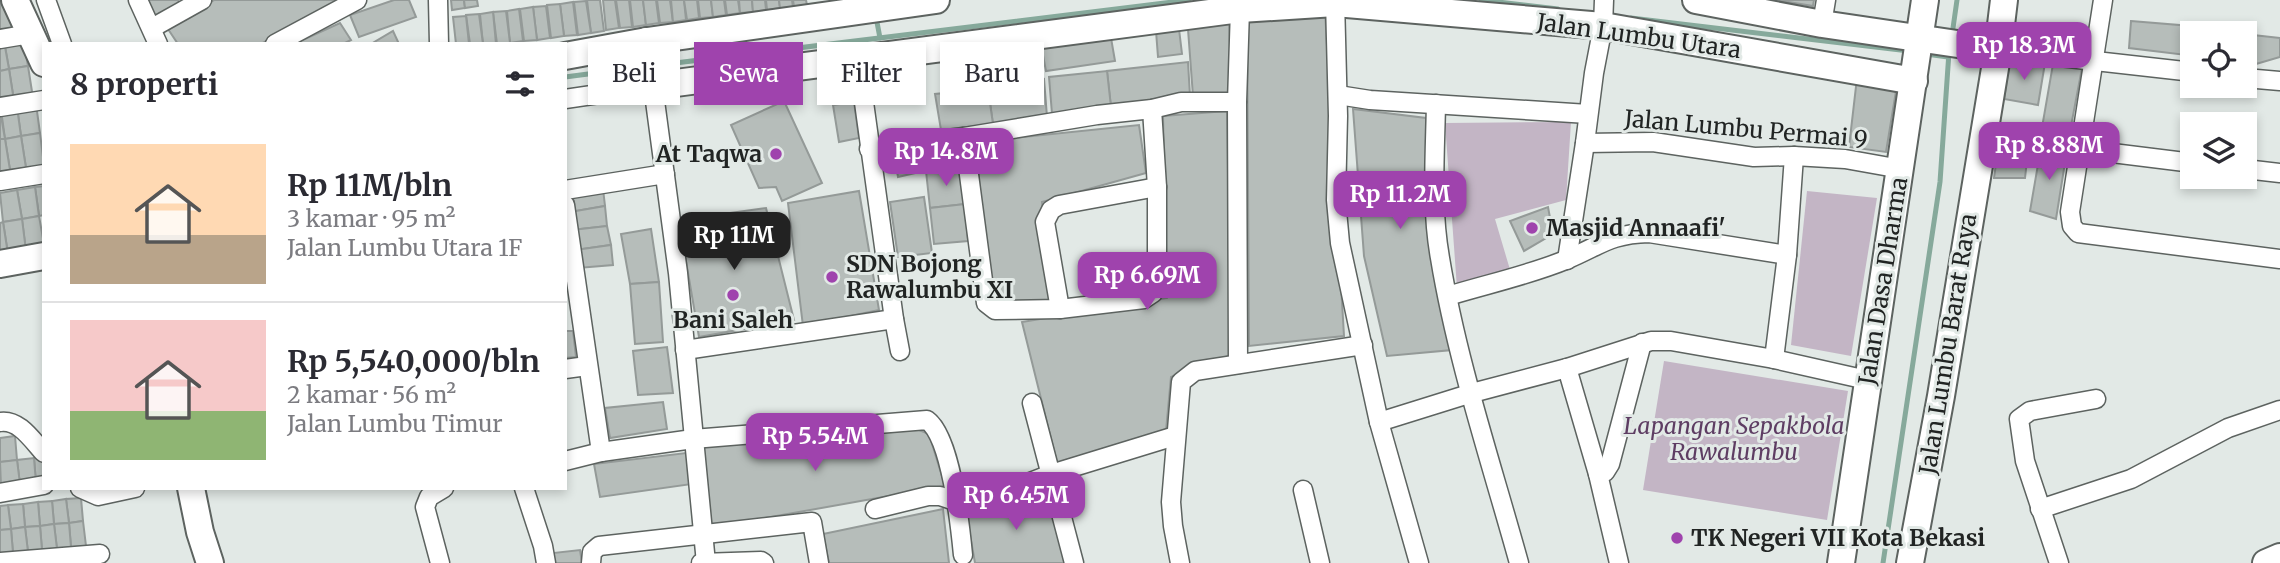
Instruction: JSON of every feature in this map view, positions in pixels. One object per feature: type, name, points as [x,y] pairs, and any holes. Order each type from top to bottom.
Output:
[{"type":"street","points":[[15,0],[42,59]]},
{"type":"street","points":[[46,0],[61,42]]},
{"type":"street","points":[[138,0],[155,36],[202,0]]},
{"type":"street","points":[[279,42],[357,0]]},
{"type":"street","points":[[438,0],[439,42]]},
{"type":"street","name":"Jalan Lumbu Utara","points":[[680,54],[873,7],[936,0]]},
{"type":"street","name":"Jalan Lumbu Utara","points":[[1696,0],[1824,12],[1921,54]]},
{"type":"street","name":"Jalan Dasa Dharma","points":[[1841,563],[1867,380],[1921,54],[1925,0]]},
{"type":"street","name":"Jalan Lumbu Barat Raya","points":[[1910,563],[1941,396],[1991,49],[2004,0]]},
{"type":"street","points":[[2103,0],[2070,212],[2072,226],[2078,233],[2280,258]]},
{"type":"street","points":[[1335,1],[1338,223],[1345,271],[1379,422],[1419,563]]},
{"type":"street","name":"Jalan Lumbu Utara","points":[[926,50],[1240,9],[1335,1],[1604,15],[1921,54]]},
{"type":"street","points":[[1238,364],[1237,102],[1240,9]]},
{"type":"street","points":[[1567,260],[1604,15]]},
{"type":"street","points":[[0,39],[30,34]]},
{"type":"street","points":[[1921,54],[1991,49],[2180,71]]},
{"type":"street","name":"Jalan Lumbu Utara","points":[[567,56],[588,58]]},
{"type":"street","name":"Jalan Lumbu Utara","points":[[680,62],[817,60]]},
{"type":"street","points":[[2257,79],[2280,81]]},
{"type":"street","points":[[567,98],[588,89]]},
{"type":"street","points":[[1338,96],[1588,114]]},
{"type":"street","points":[[0,107],[42,100]]},
{"type":"street","points":[[869,149],[1181,103],[1237,102]]},
{"type":"street","points":[[1436,104],[1435,215],[1440,258],[1472,393],[1519,563]]},
{"type":"street","points":[[655,105],[685,349],[704,563],[764,563]]},
{"type":"street","points":[[864,105],[900,351]]},
{"type":"street","points":[[964,137],[986,303],[995,310],[1060,309],[1144,299],[1153,293],[1157,284],[1157,187],[1152,109]]},
{"type":"street","name":"Jalan Lumbu Permai 9","points":[[1586,143],[1653,142],[1754,157],[1845,159],[1901,169]]},
{"type":"street","points":[[2080,149],[2180,161]]},
{"type":"street","points":[[1774,359],[1787,255],[1794,156]]},
{"type":"street","points":[[2257,170],[2280,173]]},
{"type":"street","points":[[0,181],[42,174]]},
{"type":"street","points":[[567,190],[665,174]]},
{"type":"street","points":[[1060,309],[1045,222],[1051,210],[1059,205],[1157,187]]},
{"type":"street","points":[[567,220],[601,452]]},
{"type":"street","points":[[1448,296],[1567,260],[1613,237],[1642,233],[1787,255]]},
{"type":"street","points":[[0,264],[42,256]]},
{"type":"street","points":[[685,349],[894,319]]},
{"type":"street","points":[[1379,422],[1472,393],[1567,368],[1642,343],[1671,341],[1774,359],[1867,380]]},
{"type":"street","points":[[1598,474],[1605,472],[1610,464],[1642,343]]},
{"type":"street","points":[[1180,563],[1171,502],[1181,382],[1195,371],[1363,345]]},
{"type":"street","points":[[567,369],[587,366]]},
{"type":"street","points":[[1567,368],[1598,474],[1619,563]]},
{"type":"street","points":[[2059,563],[2025,461],[2019,419],[2030,411],[2096,399]]},
{"type":"street","points":[[1032,403],[1074,563]]},
{"type":"street","points":[[2040,509],[2131,479],[2228,429],[2280,410]]},
{"type":"street","points":[[567,460],[601,452],[693,439],[927,420],[935,426],[940,439],[958,502],[963,555]]},
{"type":"street","points":[[0,422],[15,423],[42,451]]},
{"type":"street","points":[[875,509],[928,496],[940,496],[958,502],[1002,494],[1051,474],[1175,436]]},
{"type":"street","points":[[0,493],[42,485]]},
{"type":"street","points":[[84,490],[98,496],[126,490]]},
{"type":"street","points":[[191,490],[210,563]]},
{"type":"street","points":[[440,563],[425,507],[429,497],[441,490]]},
{"type":"street","points":[[525,490],[546,563]]},
{"type":"street","points":[[1303,490],[1320,563]]},
{"type":"street","points":[[591,563],[592,552],[599,546],[812,522],[819,563]]},
{"type":"street","points":[[0,562],[100,554]]},
{"type":"street","points":[[2266,563],[2280,557]]},
{"type":"green space","points":[[1571,122],[1566,200],[1495,219],[1511,273],[1457,288],[1445,123]]},
{"type":"green space","points":[[1807,191],[1877,198],[1851,356],[1791,345]]},
{"type":"green space","name":"Lapangan Sepakbola Rawalumbu","points":[[1664,361],[1848,391],[1827,520],[1643,490]]},
{"type":"building","points":[[0,0],[17,0],[17,31],[0,34]]},
{"type":"building","points":[[147,0],[178,0],[180,4],[155,16]]},
{"type":"building","points":[[214,0],[341,0],[265,42],[177,42],[166,26]]},
{"type":"building","points":[[394,0],[409,0],[416,17],[359,37],[350,15]]},
{"type":"building","points":[[451,0],[464,0],[465,8],[452,10]]},
{"type":"building","points":[[464,0],[477,0],[478,6],[465,8]]},
{"type":"building","points":[[587,0],[600,0],[604,31],[591,33]]},
{"type":"building","points":[[603,0],[615,0],[619,28],[606,30]]},
{"type":"building","points":[[616,0],[629,0],[632,27],[620,28]]},
{"type":"building","points":[[630,0],[643,0],[646,25],[633,27]]},
{"type":"building","points":[[643,0],[656,0],[659,23],[646,25]]},
{"type":"building","points":[[657,0],[670,0],[673,22],[660,23]]},
{"type":"building","points":[[671,0],[684,0],[686,20],[673,22]]},
{"type":"building","points":[[684,0],[697,0],[699,18],[687,20]]},
{"type":"building","points":[[698,0],[711,0],[713,17],[700,18]]},
{"type":"building","points":[[711,0],[724,0],[726,15],[713,17]]},
{"type":"building","points":[[725,0],[738,0],[740,13],[727,15]]},
{"type":"building","points":[[739,0],[752,0],[753,12],[740,13]]},
{"type":"building","points":[[752,0],[765,0],[766,10],[753,12]]},
{"type":"building","points":[[766,0],[779,0],[780,8],[767,10]]},
{"type":"building","points":[[779,0],[792,0],[793,7],[780,8]]},
{"type":"building","points":[[793,0],[806,0],[807,5],[794,7]]},
{"type":"building","points":[[1776,0],[1814,0],[1813,6]]},
{"type":"building","points":[[586,1],[591,33],[578,35],[574,2]]},
{"type":"building","points":[[573,2],[577,35],[564,36],[560,4]]},
{"type":"building","points":[[560,4],[564,36],[551,38],[547,5]]},
{"type":"building","points":[[546,6],[550,38],[537,40],[533,7]]},
{"type":"building","points":[[533,7],[537,40],[524,41],[520,9]]},
{"type":"building","points":[[519,9],[523,41],[510,42],[507,11]]},
{"type":"building","points":[[506,11],[510,42],[497,42],[493,12]]},
{"type":"building","points":[[1325,11],[1344,336],[1249,346],[1247,21]]},
{"type":"building","points":[[493,12],[496,42],[483,42],[480,14]]},
{"type":"building","points":[[479,14],[483,42],[470,42],[466,15]]},
{"type":"building","points":[[466,16],[469,42],[456,42],[453,17]]},
{"type":"building","points":[[2131,21],[2180,25],[2180,54],[2129,48]]},
{"type":"building","points":[[340,23],[351,40],[347,42],[298,42]]},
{"type":"building","points":[[1229,23],[1232,93],[1193,96],[1188,29]]},
{"type":"building","points":[[1179,29],[1182,54],[1158,57],[1156,31]]},
{"type":"building","points":[[393,31],[398,42],[374,42]]},
{"type":"building","points":[[2257,35],[2280,38],[2280,57],[2257,64]]},
{"type":"building","points":[[23,38],[28,66],[9,69],[4,41]]},
{"type":"building","points":[[1111,38],[1115,61],[1046,71],[1044,45]]},
{"type":"building","points":[[0,41],[4,41],[9,69],[0,71]]},
{"type":"building","points":[[2010,60],[2045,63],[2038,105],[2004,99]]},
{"type":"building","points":[[1188,62],[1190,96],[1111,107],[1107,71]]},
{"type":"building","points":[[2053,64],[2082,68],[2068,142],[2040,139]]},
{"type":"building","points":[[28,66],[33,98],[14,101],[9,69]]},
{"type":"building","points":[[9,69],[14,101],[0,103],[0,71]]},
{"type":"building","points":[[1107,71],[1111,107],[1052,114],[1049,77]]},
{"type":"building","points":[[1857,78],[1897,85],[1886,152],[1849,147]]},
{"type":"building","points":[[1044,79],[1047,117],[993,124],[990,105],[1044,105]]},
{"type":"building","points":[[935,94],[940,94],[940,105],[990,105],[993,124],[941,130]]},
{"type":"building","points":[[36,104],[40,133],[21,136],[17,107]]},
{"type":"building","name":"At Taqwa","points":[[775,105],[786,105],[822,183],[782,201],[776,187],[759,188],[731,125]]},
{"type":"building","points":[[833,105],[854,105],[859,138],[839,142]]},
{"type":"building","points":[[17,107],[21,136],[5,139],[1,110]]},
{"type":"building","points":[[1353,109],[1426,118],[1438,286],[1452,350],[1387,356],[1364,256]]},
{"type":"building","points":[[0,110],[5,139],[0,139]]},
{"type":"building","points":[[1227,111],[1231,355],[1171,377],[1166,431],[1057,463],[1022,322],[1167,298],[1163,116]]},
{"type":"building","points":[[1139,125],[1146,173],[1042,202],[1052,301],[992,304],[975,142]]},
{"type":"building","points":[[2001,128],[2030,133],[2025,178],[1994,178]]},
{"type":"building","points":[[40,133],[42,165],[26,168],[21,136]]},
{"type":"building","points":[[21,136],[26,168],[10,170],[5,139]]},
{"type":"building","points":[[0,139],[5,139],[10,170],[0,172]]},
{"type":"building","points":[[946,143],[950,165],[898,177],[894,154]]},
{"type":"building","points":[[2041,147],[2067,150],[2056,219],[2030,211]]},
{"type":"building","points":[[962,168],[965,204],[930,208],[926,171]]},
{"type":"building","points":[[42,186],[42,215],[39,216],[35,187]]},
{"type":"building","points":[[35,187],[39,216],[22,219],[17,190]]},
{"type":"building","points":[[603,189],[605,206],[570,212],[567,194]]},
{"type":"building","points":[[17,190],[22,219],[3,222],[0,193]]},
{"type":"building","name":"SDN Bojong Rawalumbu XI","points":[[859,191],[879,310],[803,326],[788,203]]},
{"type":"building","points":[[924,197],[932,253],[898,257],[890,202]]},
{"type":"building","points":[[965,204],[968,241],[934,244],[930,208]]},
{"type":"building","points":[[605,206],[607,226],[572,230],[570,212]]},
{"type":"building","name":"Masjid Annaafi'","points":[[1548,207],[1553,234],[1524,251],[1510,221]]},
{"type":"building","points":[[766,208],[794,320],[699,337],[679,220]]},
{"type":"building","points":[[39,216],[42,245],[26,251],[22,219]]},
{"type":"building","points":[[22,219],[26,251],[8,254],[3,222]]},
{"type":"building","points":[[3,222],[8,254],[0,255],[0,223]]},
{"type":"building","points":[[607,226],[611,245],[575,250],[572,230]]},
{"type":"building","points":[[651,229],[659,282],[630,284],[621,234]]},
{"type":"building","points":[[611,245],[613,265],[578,268],[575,250]]},
{"type":"building","points":[[659,282],[663,342],[635,344],[630,284]]},
{"type":"building","points":[[567,331],[573,331],[576,357],[567,358]]},
{"type":"building","points":[[667,347],[673,393],[638,395],[633,351]]},
{"type":"building","points":[[663,402],[667,429],[610,438],[605,408]]},
{"type":"building","points":[[914,428],[929,434],[945,486],[709,528],[702,445]]},
{"type":"building","points":[[15,436],[17,460],[0,462],[0,438]]},
{"type":"building","points":[[686,453],[692,484],[600,497],[594,464]]},
{"type":"building","points":[[42,457],[42,482],[36,483],[34,458]]},
{"type":"building","points":[[34,458],[36,483],[20,484],[17,460]]},
{"type":"building","points":[[17,460],[20,484],[1,486],[0,462]]},
{"type":"building","points":[[1046,491],[1066,563],[975,563],[966,512]]},
{"type":"building","points":[[81,498],[83,521],[69,523],[66,499]]},
{"type":"building","points":[[66,499],[69,523],[54,524],[52,501]]},
{"type":"building","points":[[52,501],[54,524],[40,526],[38,502]]},
{"type":"building","points":[[38,502],[40,526],[25,527],[23,504]]},
{"type":"building","points":[[23,504],[25,527],[11,529],[8,505]]},
{"type":"building","points":[[8,505],[11,529],[0,530],[0,506]]},
{"type":"building","points":[[943,509],[949,563],[829,563],[823,534]]},
{"type":"building","points":[[83,521],[86,546],[71,547],[69,523]]},
{"type":"building","points":[[69,523],[71,547],[57,549],[54,524]]},
{"type":"building","points":[[54,524],[57,549],[42,550],[40,526]]},
{"type":"building","points":[[40,526],[42,550],[28,552],[25,527]]},
{"type":"building","points":[[25,527],[28,552],[13,553],[11,529]]},
{"type":"building","points":[[11,529],[13,553],[0,555],[0,530]]},
{"type":"building","points":[[580,550],[582,563],[555,563],[553,553]]},
{"type":"waterway","points":[[680,62],[1189,0]]},
{"type":"waterway","points":[[1481,0],[1558,9]]},
{"type":"waterway","points":[[1952,35],[1957,0]]},
{"type":"waterway","points":[[876,17],[880,38]]},
{"type":"waterway","points":[[1631,18],[1909,51]]},
{"type":"waterway","points":[[1883,563],[1940,182],[1949,52]]},
{"type":"waterway","points":[[1926,54],[1948,57]]},
{"type":"waterway","points":[[567,77],[588,74]]},
{"type":"place","name":"At Taqwa","points":[[776,154]]},
{"type":"place","name":"Masjid Annaafi'","points":[[1532,228]]},
{"type":"place","name":"SDN Bojong Rawalumbu XI","points":[[832,277]]},
{"type":"place","name":"Bani Saleh","points":[[733,295]]},
{"type":"place","name":"TK Negeri VII Kota Bekasi","points":[[1677,538]]}]
